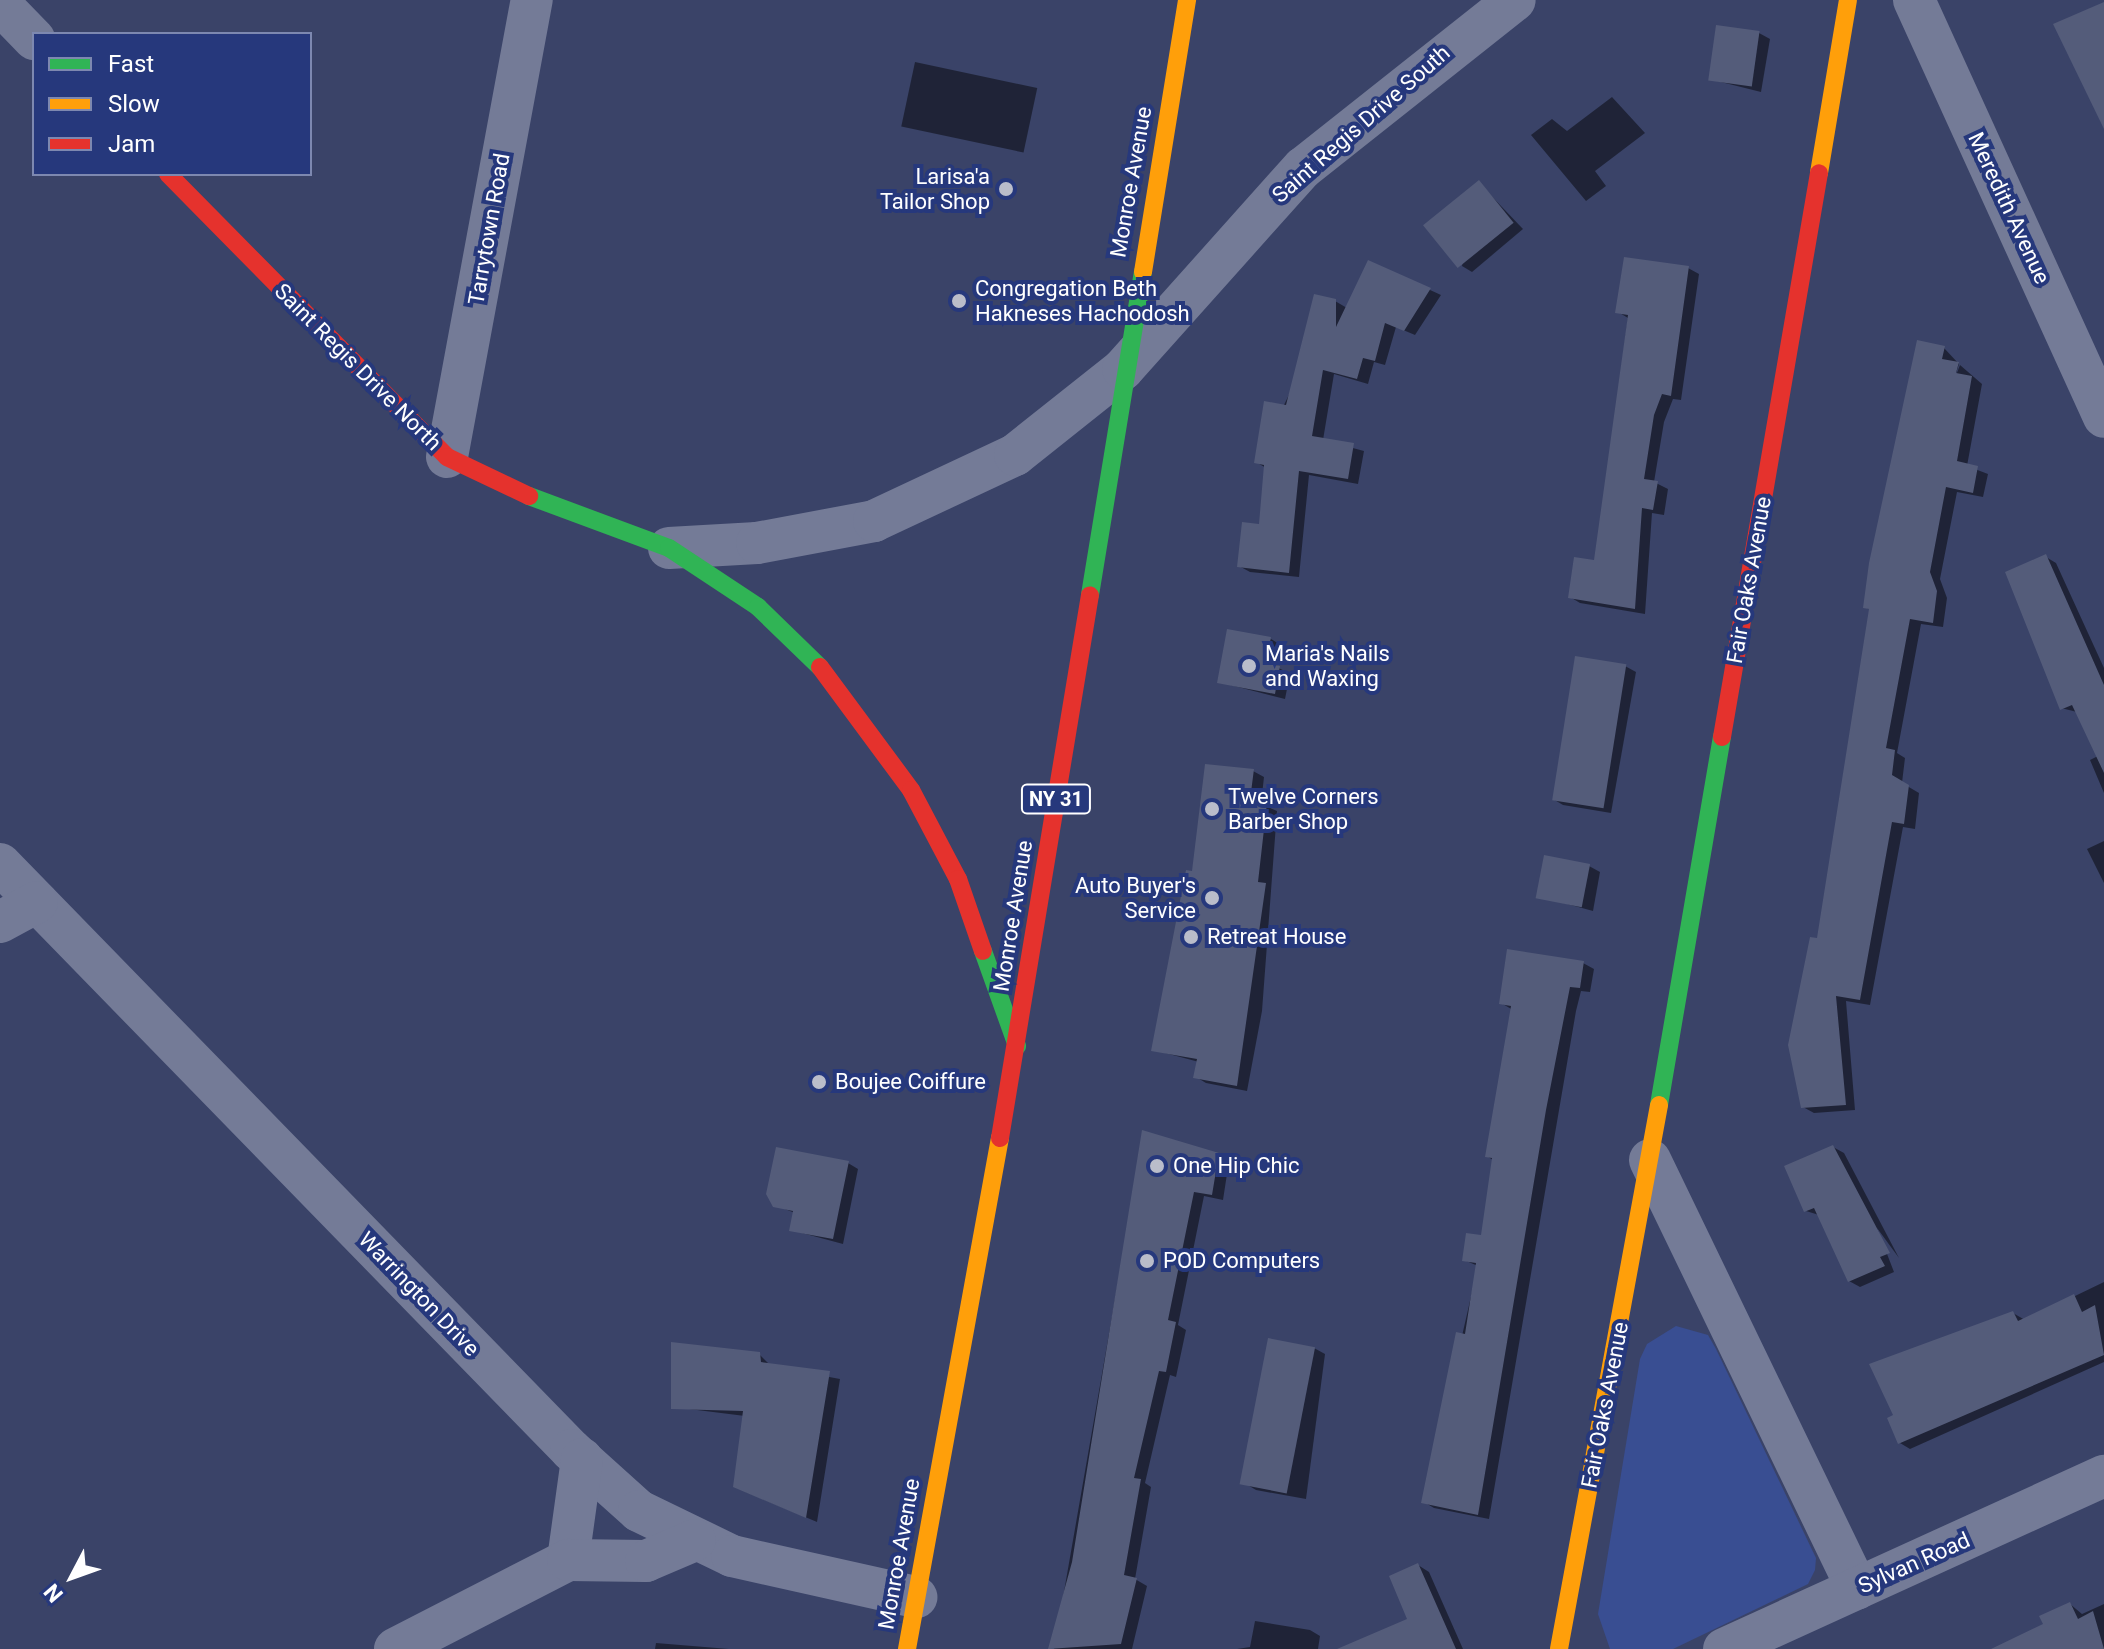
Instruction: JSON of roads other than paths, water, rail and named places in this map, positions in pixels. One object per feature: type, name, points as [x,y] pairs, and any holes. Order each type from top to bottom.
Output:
[{"type":"street","name":"Tarrytown Road","points":[[447,457],[532,0]]},
{"type":"street","name":"Monroe Avenue","points":[[907,1649],[1017,1046],[1123,369],[1187,0]]},
{"type":"street","name":"Saint Regis Drive South","points":[[1123,369],[1303,168],[1515,0]]},
{"type":"street","name":"Fair Oaks Avenue","points":[[1559,1649],[1650,1160],[1848,0]]},
{"type":"street","name":"Meredith Avenue","points":[[1914,0],[2104,417]]},
{"type":"street","points":[[0,4],[32,37]]},
{"type":"street","name":"Saint Regis Drive North","points":[[170,176],[447,457],[572,516],[669,548],[758,607],[862,718],[958,879],[1017,1046]]},
{"type":"street","name":"Saint Regis Drive North","points":[[669,548],[836,531],[947,493],[1058,425],[1123,369]]},
{"type":"street","name":"Warrington Drive","points":[[0,864],[582,1459],[639,1511],[695,1540],[773,1568],[916,1597]]},
{"type":"street","points":[[0,922],[37,902]]},
{"type":"street","points":[[1650,1160],[1857,1589]]},
{"type":"street","points":[[568,1560],[582,1459]]},
{"type":"street","name":"Sylvan Road","points":[[1724,1649],[2104,1476]]},
{"type":"street","points":[[395,1649],[568,1560],[646,1561],[695,1540]]},
{"type":"place","name":"Larisa'a Tailor Shop","points":[[1006,189]]},
{"type":"place","name":"Congregation Beth Hakneses Hachodosh","points":[[959,301]]},
{"type":"place","name":"Maria's Nails and Waxing","points":[[1249,666]]},
{"type":"place","name":"Twelve Corners Barber Shop","points":[[1212,809]]},
{"type":"place","name":"Auto Buyer's Service","points":[[1212,898]]},
{"type":"place","name":"Retreat House","points":[[1191,937]]},
{"type":"place","name":"Boujee Coiffure","points":[[819,1082]]},
{"type":"place","name":"One Hip Chic","points":[[1157,1166]]},
{"type":"place","name":"POD Computers","points":[[1147,1261]]}]
